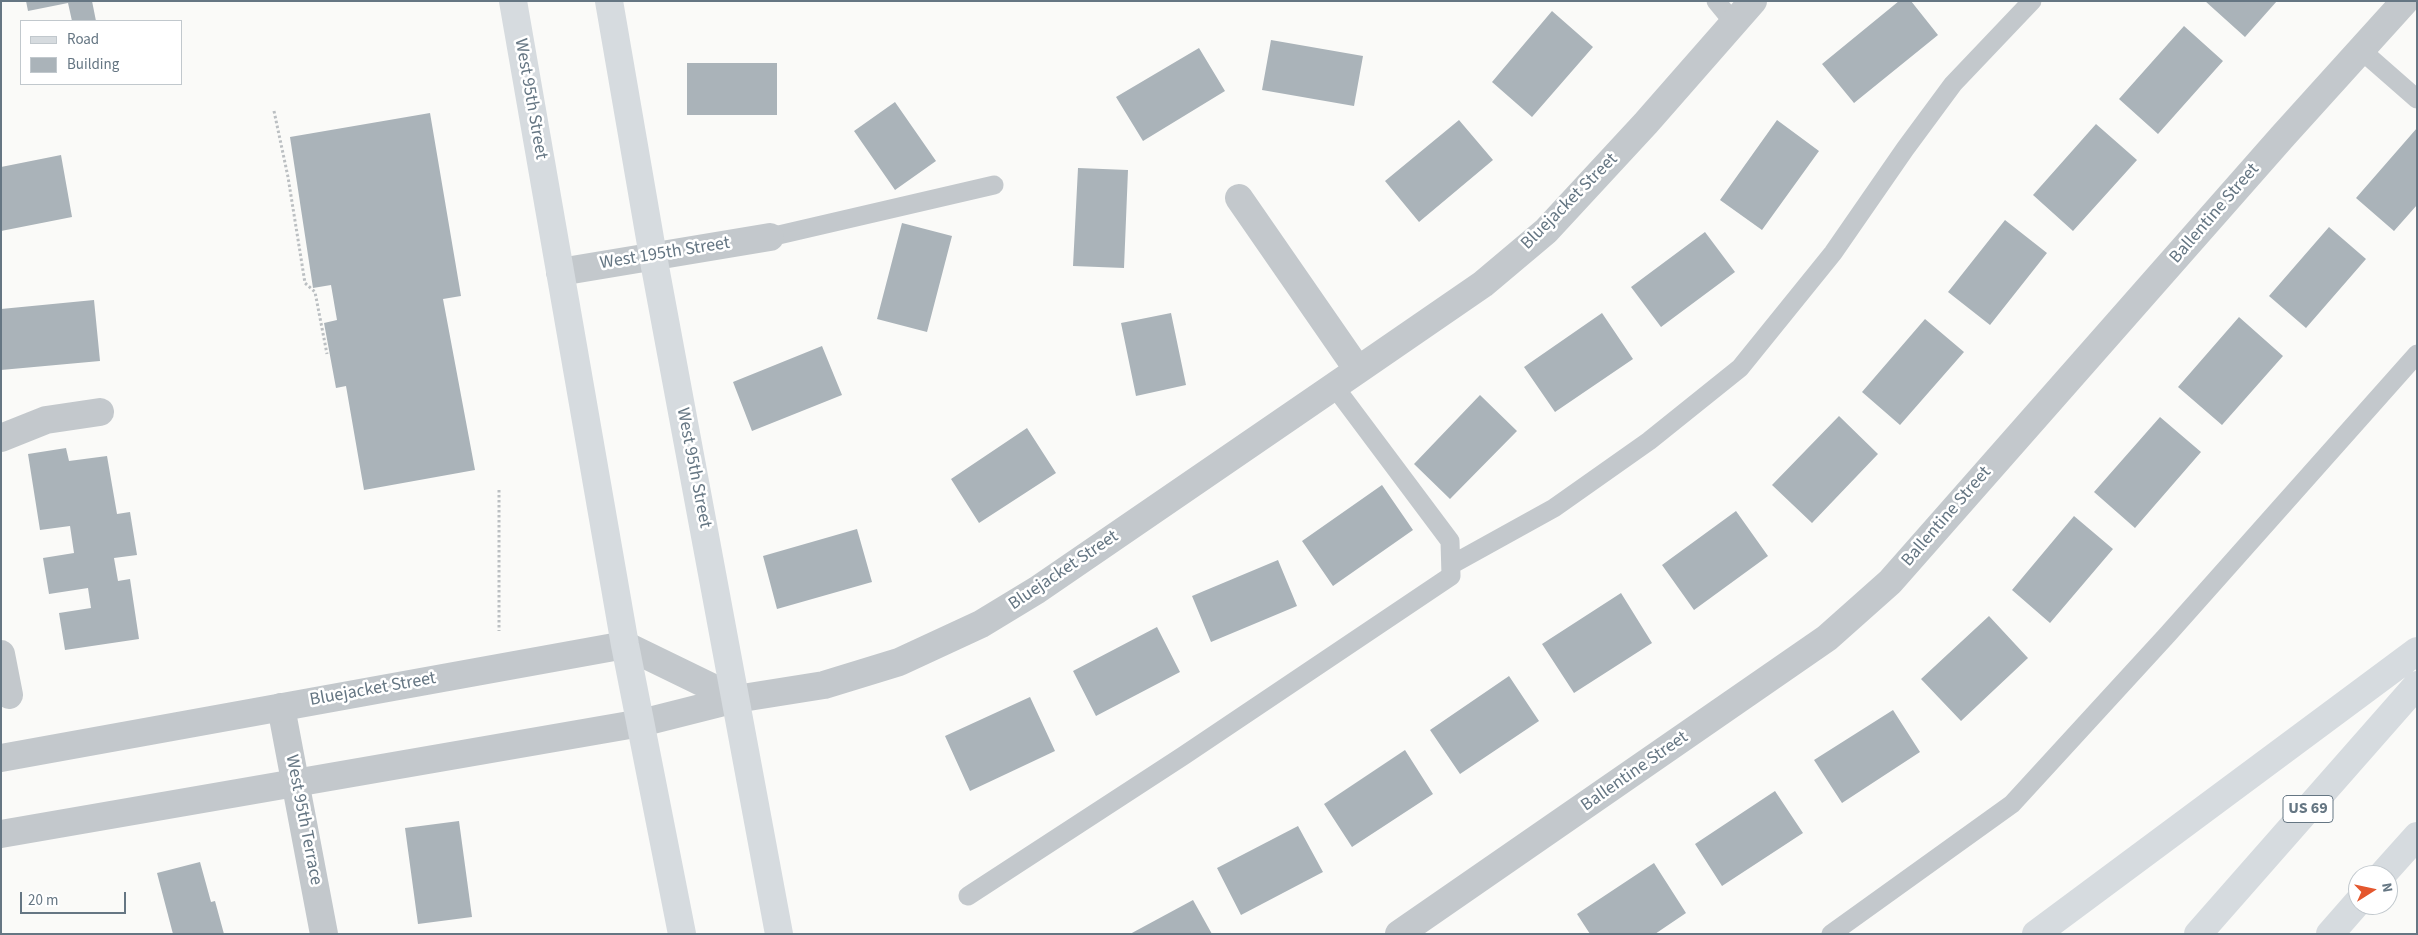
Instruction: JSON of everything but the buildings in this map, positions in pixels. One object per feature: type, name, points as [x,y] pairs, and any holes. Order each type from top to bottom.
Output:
[{"type":"main road","name":"West 95th Street","points":[[513,1],[624,646],[682,934]]},
{"type":"main road","name":"West 95th Street","points":[[609,1],[653,256],[779,934]]},
{"type":"main road","points":[[2036,934],[2417,651]]},
{"type":"main road","name":"US 69","points":[[2198,934],[2417,685]]},
{"type":"main road","points":[[2391,865],[2417,836]]},
{"type":"main road","points":[[2330,934],[2348,913]]},
{"type":"street","name":"Bluejacket Street","points":[[1,834],[641,723],[736,699],[824,685],[899,662],[981,624],[1037,590],[1483,284],[1546,231],[1646,123],[1753,1]]},
{"type":"street","name":"Ballentine Street","points":[[1400,934],[1827,638],[1890,582],[2405,1]]},
{"type":"street","points":[[1239,198],[1358,370]]},
{"type":"street","name":"West 195th Street","points":[[560,272],[770,237]]},
{"type":"street","points":[[1,438],[46,420],[100,412]]},
{"type":"street","name":"Bluejacket Street","points":[[1,758],[624,646]]},
{"type":"street","points":[[624,646],[736,699]]},
{"type":"street","points":[[1,654],[9,695]]},
{"type":"street","name":"West 95th Terrace","points":[[281,707],[324,934]]},
{"type":"lane","points":[[1716,1],[1734,23]]},
{"type":"lane","points":[[1450,565],[1554,508],[1649,441],[1740,368],[1833,253],[1905,149],[1953,84],[2032,1]]},
{"type":"lane","points":[[2361,50],[2417,99]]},
{"type":"lane","points":[[770,237],[994,185]]},
{"type":"lane","points":[[1832,934],[2012,804],[2168,634],[2417,354]]},
{"type":"lane","points":[[968,896],[1183,756],[1451,576],[1450,541],[1334,386]]},
{"type":"path","points":[[274,111],[288,177],[305,283],[315,292],[327,354]]},
{"type":"path","points":[[499,490],[499,630]]}]
